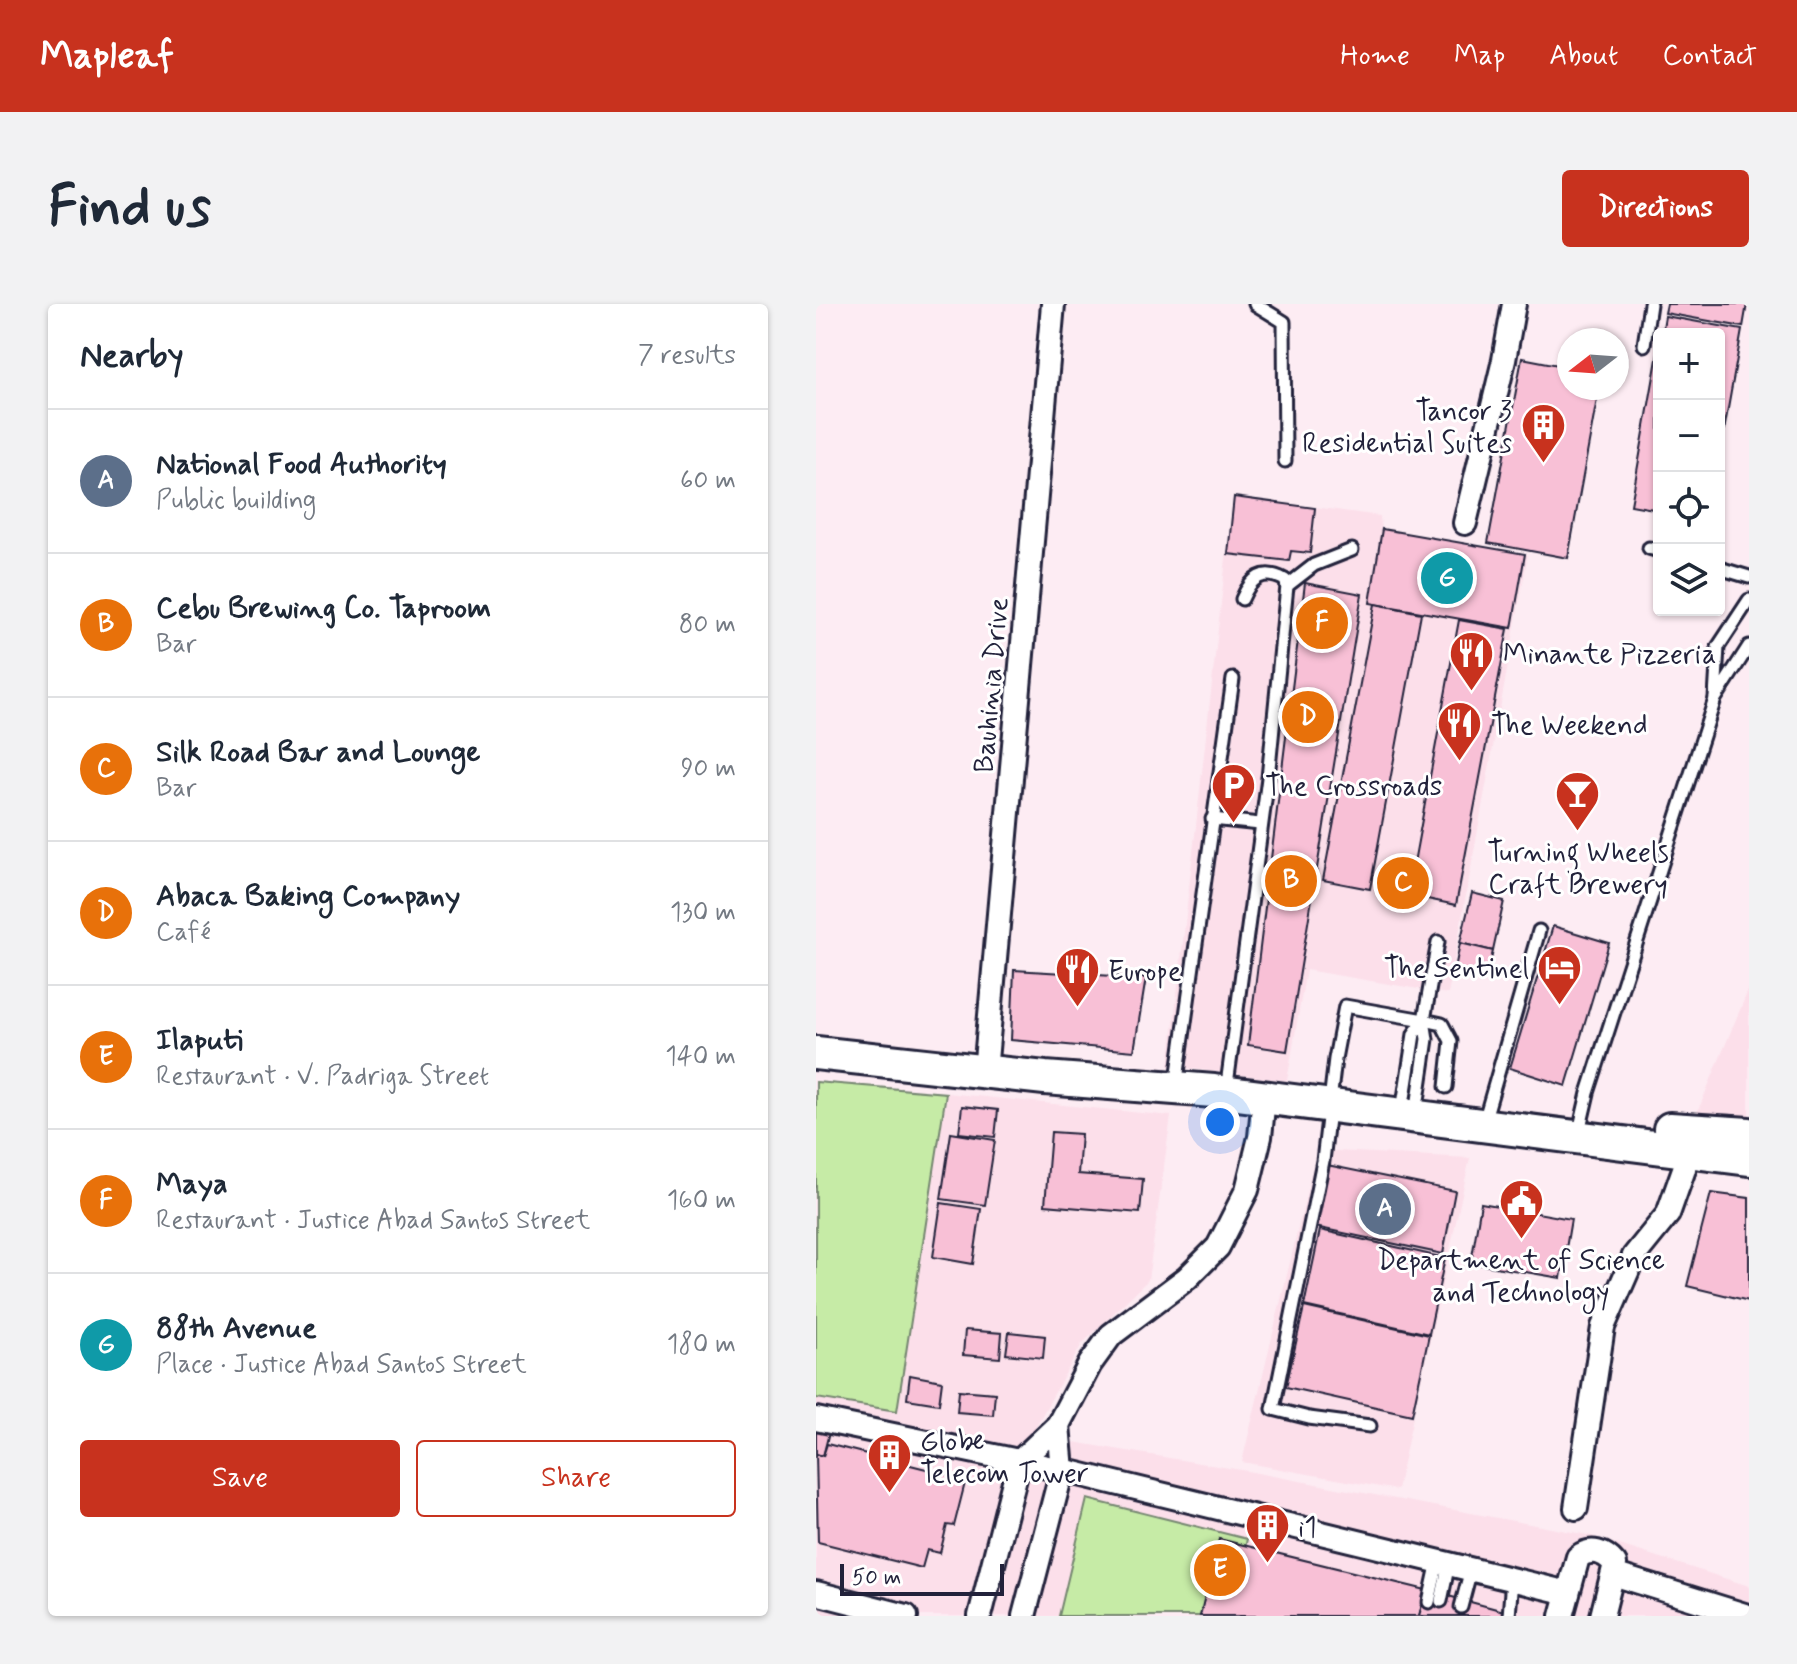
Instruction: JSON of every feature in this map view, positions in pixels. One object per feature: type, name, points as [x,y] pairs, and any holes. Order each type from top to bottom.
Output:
[{"type":"main road","points":[[816,1053],[985,1072],[1226,1092],[1749,1159]]},
{"type":"main road","points":[[1488,1124],[1521,1118],[1749,1134]]},
{"type":"main road","points":[[1488,1124],[1518,1144],[1749,1180]]},
{"type":"street","name":"Bauhinia Drive","points":[[985,1072],[1053,304]]},
{"type":"street","points":[[1465,523],[1504,360],[1514,304]]},
{"type":"street","points":[[980,1616],[1019,1462],[1058,1425],[1090,1364],[1111,1335],[1187,1278],[1218,1247],[1247,1190],[1260,1137],[1264,1097]]},
{"type":"street","points":[[1576,1508],[1603,1327],[1634,1256],[1668,1214],[1684,1169]]},
{"type":"street","points":[[816,1419],[1062,1470],[1568,1593]]},
{"type":"street","points":[[1024,1616],[1062,1470],[1058,1425]]},
{"type":"street","points":[[1562,1616],[1578,1557],[1585,1552],[1609,1557],[1615,1564],[1602,1616]]},
{"type":"street","points":[[1613,1574],[1748,1616]]},
{"type":"street","points":[[816,1593],[906,1616]]},
{"type":"lane","points":[[1255,304],[1284,322],[1285,461]]},
{"type":"lane","points":[[1644,345],[1650,304]]},
{"type":"lane","points":[[1287,586],[1314,565],[1352,550]]},
{"type":"lane","points":[[1725,570],[1749,577]]},
{"type":"lane","points":[[1226,1092],[1268,778],[1287,586],[1285,580],[1274,575],[1259,575],[1249,582],[1242,599]]},
{"type":"lane","points":[[1581,1123],[1715,699],[1718,647],[1749,600]]},
{"type":"lane","points":[[1715,699],[1749,646]]},
{"type":"lane","points":[[1175,1087],[1233,679]]},
{"type":"lane","points":[[1212,819],[1260,824]]},
{"type":"lane","points":[[1488,1124],[1539,931]]},
{"type":"lane","points":[[1409,1114],[1427,1039],[1424,1020],[1438,942]]},
{"type":"lane","points":[[1370,1426],[1309,1418],[1273,1409],[1320,1177],[1345,1006],[1442,1024],[1451,1041],[1446,1087]]},
{"type":"lane","points":[[1435,1602],[1453,1564]]},
{"type":"lane","points":[[1453,1564],[1461,1607]]},
{"type":"lane","points":[[1509,1616],[1512,1579]]},
{"type":"shaded area","points":[[1233,496],[1380,516],[1381,528],[1528,555],[1448,994],[1306,970],[1287,1081],[1169,1066]]},
{"type":"shaded area","points":[[1749,988],[1749,1118],[1697,1113]]},
{"type":"shaded area","points":[[946,1093],[1171,1116],[1148,1280],[1082,1344],[1031,1435],[1247,1471],[1588,1535],[1749,1586],[1749,1616],[816,1616],[816,1398],[897,1411]]},
{"type":"shaded area","points":[[1317,1150],[1470,1158],[1397,1490],[1242,1462]]},
{"type":"green space","points":[[816,1082],[946,1093],[897,1411],[816,1398]]},
{"type":"green space","points":[[1087,1499],[1247,1539],[1229,1616],[1059,1616]]},
{"type":"building","points":[[1667,304],[1747,304],[1743,327],[1665,313]]},
{"type":"building","points":[[1665,316],[1742,330],[1725,425],[1725,328],[1663,328]]},
{"type":"building","name":"Tancor 3 Residential Suites","points":[[1522,358],[1557,365],[1557,400],[1597,400],[1568,558],[1488,543]]},
{"type":"building","points":[[1653,382],[1653,509],[1631,505]]},
{"type":"building","points":[[1234,497],[1315,508],[1310,553],[1291,551],[1289,561],[1228,554]]},
{"type":"building","points":[[1382,529],[1525,554],[1512,628],[1370,603]]},
{"type":"building","points":[[1305,583],[1362,594],[1287,1051],[1248,1045]]},
{"type":"building","points":[[1375,604],[1421,613],[1370,889],[1323,880]]},
{"type":"building","points":[[1459,620],[1508,629],[1456,905],[1408,895]]},
{"type":"building","points":[[1385,861],[1414,866],[1408,895],[1380,890]]},
{"type":"building","points":[[1472,893],[1504,901],[1493,951],[1460,943]]},
{"type":"building","name":"The Sentinel","points":[[1553,926],[1609,943],[1566,1086],[1510,1068]]},
{"type":"building","points":[[1460,943],[1493,951],[1487,977],[1455,969]]},
{"type":"building","name":"Europe","points":[[1014,970],[1146,978],[1134,1051],[1011,1040]]},
{"type":"building","points":[[962,1106],[998,1110],[995,1137],[959,1133]]},
{"type":"building","points":[[1051,1132],[1081,1134],[1078,1174],[1143,1179],[1140,1213],[1045,1205]]},
{"type":"building","points":[[951,1133],[995,1140],[985,1205],[941,1199]]},
{"type":"building","points":[[1327,1165],[1455,1191],[1443,1254],[1315,1227]]},
{"type":"building","points":[[1711,1193],[1749,1198],[1749,1301],[1687,1286]]},
{"type":"building","points":[[941,1203],[981,1209],[973,1264],[933,1257]]},
{"type":"building","name":"Department of Science and Technology","points":[[1481,1203],[1571,1219],[1561,1278],[1471,1263]]},
{"type":"building","points":[[1320,1230],[1445,1258],[1429,1334],[1304,1306]]},
{"type":"building","points":[[1304,1307],[1429,1335],[1412,1415],[1286,1387]]},
{"type":"building","points":[[965,1330],[1002,1333],[1000,1358],[963,1355]]},
{"type":"building","points":[[1009,1332],[1045,1336],[1043,1358],[1006,1354]]},
{"type":"building","points":[[910,1375],[942,1381],[939,1404],[907,1399]]},
{"type":"building","points":[[959,1390],[995,1393],[993,1415],[957,1412]]},
{"type":"building","points":[[816,1427],[830,1429],[823,1456],[816,1454]]},
{"type":"building","name":"Globe Telecom Tower","points":[[827,1444],[966,1479],[954,1526],[947,1525],[940,1553],[927,1550],[922,1568],[818,1542],[816,1454],[823,1456]]},
{"type":"building","name":"i1","points":[[1219,1539],[1426,1590],[1419,1616],[1200,1616]]},
{"type":"building","points":[[1426,1590],[1504,1611],[1503,1616],[1419,1616]]},
{"type":"place","name":"Tancor 3 Residential Suites","points":[[1543,465]]},
{"type":"place","name":"88th Avenue","points":[[1447,578]]},
{"type":"place","name":"Maya","points":[[1322,623]]},
{"type":"place","name":"Minante Pizzeria","points":[[1472,692]]},
{"type":"place","name":"Abaca Baking Company","points":[[1308,717]]},
{"type":"place","name":"The Weekend","points":[[1460,763]]},
{"type":"place","name":"The Crossroads","points":[[1234,824]]},
{"type":"place","name":"Turning Wheels Craft Brewery","points":[[1578,833]]},
{"type":"place","name":"Cebu Brewing Co. Taproom","points":[[1291,881]]},
{"type":"place","name":"Silk Road Bar and Lounge","points":[[1403,883]]},
{"type":"place","name":"The Sentinel","points":[[1560,1006]]},
{"type":"place","name":"Europe","points":[[1077,1009]]},
{"type":"place","name":"National Food Authority","points":[[1385,1209]]},
{"type":"place","name":"Department of Science and Technology","points":[[1521,1241]]},
{"type":"place","name":"Globe Telecom Tower","points":[[889,1495]]},
{"type":"place","name":"i1","points":[[1267,1565]]},
{"type":"place","name":"Ilaputi","points":[[1220,1570]]}]
